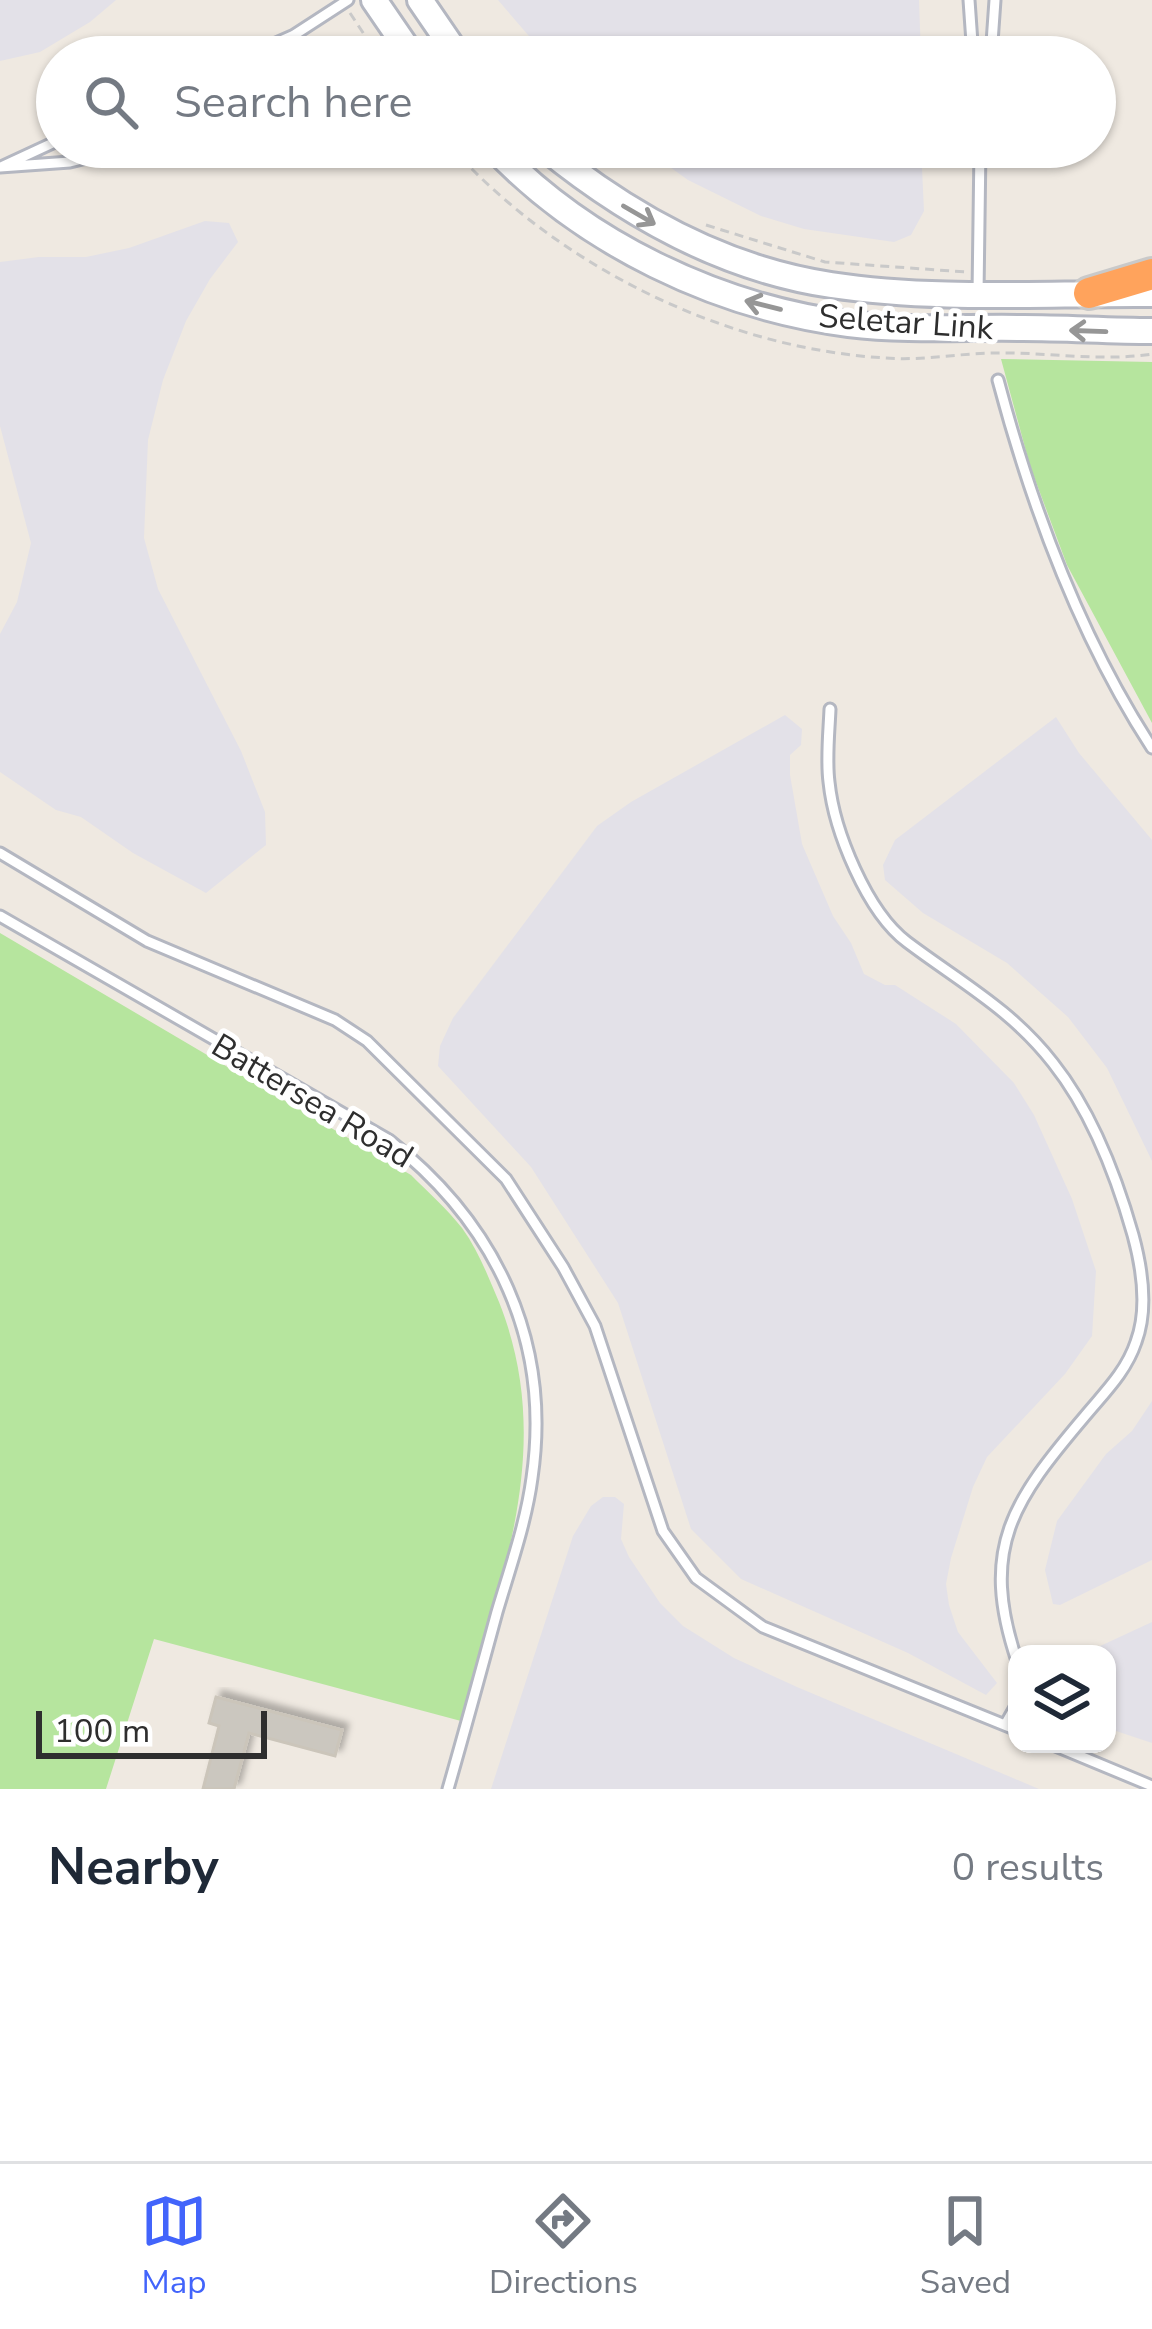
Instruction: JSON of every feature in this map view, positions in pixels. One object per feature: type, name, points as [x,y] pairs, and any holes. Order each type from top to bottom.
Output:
[{"type":"highway","points":[[1089,293],[1152,274]]},
{"type":"main road","points":[[374,0],[399,36]]},
{"type":"main road","points":[[420,0],[444,36]]},
{"type":"main road","name":"Seletar Link","points":[[513,168],[593,229],[672,273],[748,302],[847,324],[1152,331]]},
{"type":"main road","name":"Seletar Link","points":[[569,168],[643,219],[767,270],[866,289],[978,284],[1152,293]]},
{"type":"main road","points":[[978,284],[976,310],[984,320],[1003,328]]},
{"type":"lane","points":[[969,0],[972,36]]},
{"type":"lane","points":[[992,36],[995,0]]},
{"type":"lane","points":[[294,35],[346,2]]},
{"type":"lane","points":[[1,167],[36,151]]},
{"type":"lane","points":[[1,167],[36,167]]},
{"type":"lane","points":[[978,284],[980,168]]},
{"type":"lane","points":[[998,380],[1065,584],[1152,748]]},
{"type":"lane","points":[[830,710],[829,782],[843,843],[878,910],[902,939],[1001,1009],[1051,1060],[1084,1107],[1133,1236],[1143,1295],[1138,1340],[1123,1372],[1041,1468],[1010,1522],[1000,1571],[1001,1613],[1012,1645]]},
{"type":"lane","points":[[0,854],[147,941],[334,1020],[367,1041],[506,1179],[563,1267],[595,1326],[663,1531],[696,1578],[763,1627],[1008,1726]]},
{"type":"lane","name":"Battersea Road","points":[[0,916],[388,1140],[448,1193],[488,1245],[524,1328],[534,1402],[532,1478],[448,1789]]},
{"type":"lane","points":[[1005,1725],[1008,1720]]},
{"type":"lane","points":[[1073,1753],[1152,1786]]},
{"type":"path","points":[[346,2],[366,36]]},
{"type":"path","points":[[697,222],[825,262],[978,284]]},
{"type":"shaded area","points":[[0,0],[116,0],[67,36],[36,36],[36,53],[0,61]]},
{"type":"shaded area","points":[[498,0],[919,0],[920,36],[529,36]]},
{"type":"shaded area","points":[[671,168],[922,168],[924,211],[911,235],[894,242],[804,229],[761,216]]},
{"type":"shaded area","points":[[205,221],[229,223],[238,242],[186,321],[163,380],[148,440],[144,538],[158,589],[241,751],[265,812],[266,845],[206,893],[133,853],[81,817],[56,810],[0,772],[0,634],[17,602],[31,543],[0,426],[0,262],[86,257],[129,248]]},
{"type":"shaded area","points":[[785,715],[802,729],[801,745],[790,755],[790,775],[802,844],[864,974],[895,985],[956,1024],[1014,1083],[1072,1199],[1096,1271],[1092,1336],[1065,1374],[987,1457],[951,1558],[946,1584],[958,1632],[997,1683],[986,1695],[908,1653],[741,1579],[691,1529],[618,1303],[531,1167],[438,1066],[440,1046],[453,1018],[597,826]]},
{"type":"shaded area","points":[[1056,717],[1079,753],[1152,840],[1152,1161],[1107,1068],[1068,1017],[1007,963],[923,913],[885,880],[883,865],[895,840]]},
{"type":"shaded area","points":[[1152,1401],[1152,1560],[1060,1605],[1053,1604],[1045,1570],[1057,1521]]},
{"type":"shaded area","points":[[603,1497],[615,1497],[624,1504],[621,1539],[629,1557],[660,1603],[683,1626],[734,1658],[797,1687],[1039,1789],[491,1789],[573,1536],[591,1506]]},
{"type":"shaded area","points":[[1152,1622],[1152,1743],[1116,1731],[1116,1645],[1102,1645]]},
{"type":"green space","points":[[1001,359],[1152,362],[1152,723],[1067,565],[1030,466]]},
{"type":"green space","points":[[0,933],[411,1175],[473,1245],[499,1302],[516,1356],[523,1461],[505,1565],[461,1721],[154,1639],[106,1789],[0,1789]]},
{"type":"building","points":[[216,1697],[342,1730],[335,1756],[249,1733],[234,1789],[203,1789],[219,1726],[209,1723]]}]
